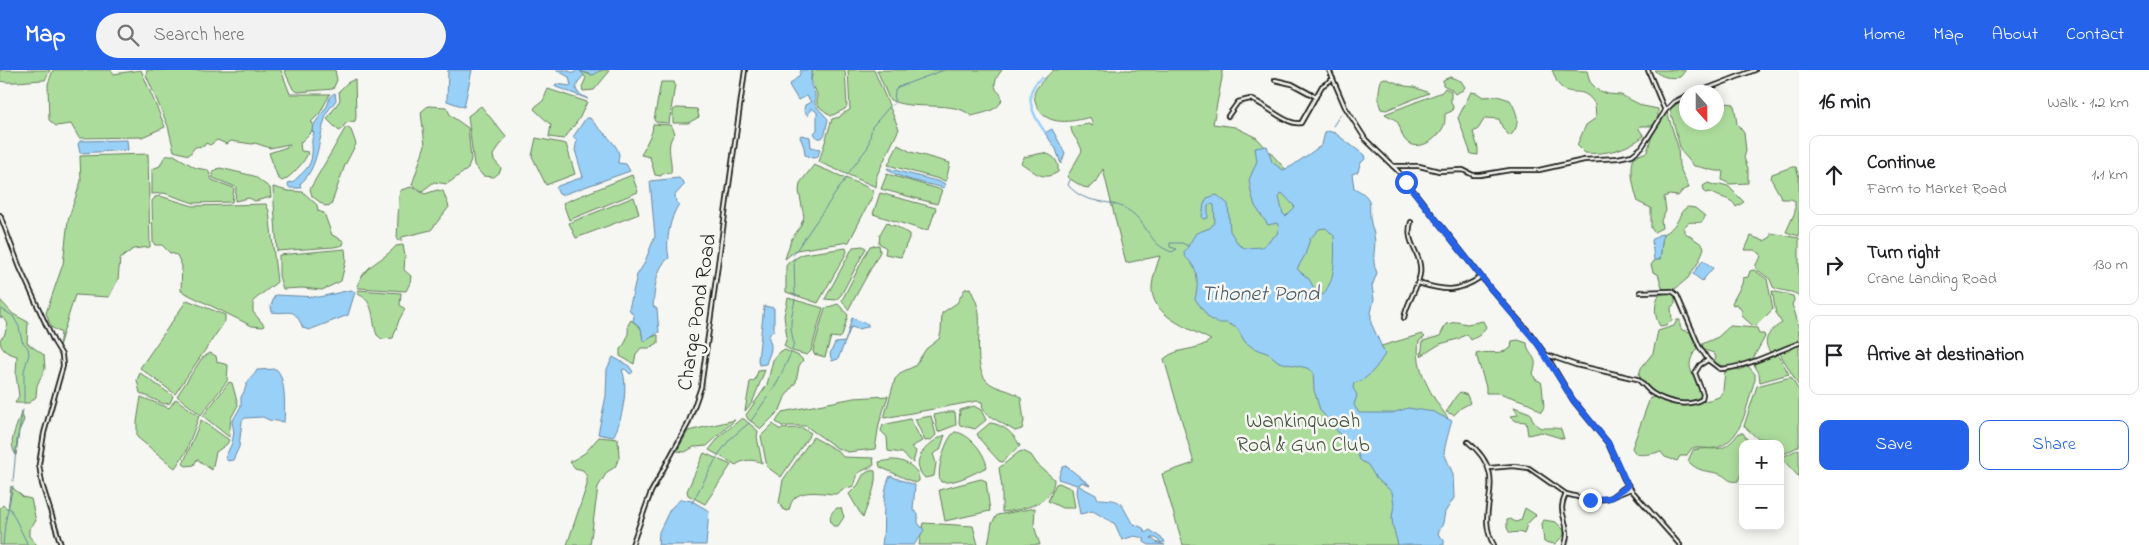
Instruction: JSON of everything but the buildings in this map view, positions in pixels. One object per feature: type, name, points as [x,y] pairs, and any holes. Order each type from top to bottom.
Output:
[{"type":"street","name":"Charge Pond Road","points":[[632,545],[654,486],[692,417],[702,384],[745,70]]},
{"type":"street","points":[[1329,70],[1342,101],[1366,140],[1393,166],[1481,277],[1546,354],[1573,400],[1608,443],[1628,486],[1679,544]]},
{"type":"street","points":[[1648,70],[1665,111]]},
{"type":"street","points":[[1716,85],[1755,70]]},
{"type":"street","points":[[1275,80],[1292,84],[1316,97]]},
{"type":"street","points":[[1228,116],[1236,104],[1250,99],[1299,124],[1304,120],[1325,83],[1332,80]]},
{"type":"street","points":[[1393,166],[1419,166],[1439,171],[1463,170],[1473,175],[1480,175],[1510,170],[1539,170],[1584,160],[1618,158],[1632,154],[1642,146],[1665,111],[1679,100]]},
{"type":"street","points":[[0,215],[20,268],[63,358],[64,366],[43,440],[39,464],[41,479],[61,545]]},
{"type":"street","points":[[1404,318],[1407,304],[1418,282],[1420,272],[1419,260],[1409,240],[1409,230],[1412,222]]},
{"type":"street","points":[[1418,282],[1444,290],[1455,290],[1481,277]]},
{"type":"street","points":[[1640,292],[1675,292],[1700,349],[1708,360],[1720,369],[1752,362],[1799,343]]},
{"type":"street","points":[[1546,354],[1576,365],[1637,380],[1650,392],[1667,400],[1684,404],[1691,404],[1702,400],[1703,394],[1695,373],[1700,364],[1708,360]]},
{"type":"street","points":[[1468,442],[1484,458],[1489,468],[1491,495],[1487,528],[1494,545]]},
{"type":"street","points":[[1489,468],[1513,466],[1529,468],[1566,494],[1594,500],[1606,499],[1631,489]]},
{"type":"street","points":[[1613,496],[1628,486]]},
{"type":"street","points":[[1565,545],[1567,533],[1561,504],[1566,494]]},
{"type":"green space","points":[[0,70],[50,70],[45,80],[9,82],[0,81]]},
{"type":"green space","points":[[53,70],[111,70],[114,74],[141,70],[165,127],[142,137],[79,138],[71,124],[56,126],[49,120],[48,84]]},
{"type":"green space","points":[[147,70],[281,70],[290,94],[330,94],[320,113],[311,122],[313,123],[312,131],[300,143],[301,151],[308,152],[307,155],[297,169],[282,181],[278,178],[269,153],[290,146],[289,144],[270,148],[255,143],[231,141],[227,144],[217,140],[210,145],[206,143],[204,146],[195,147],[189,155],[174,151],[168,126],[146,75]]},
{"type":"green space","points":[[284,70],[335,70],[337,80],[333,89],[298,92],[293,89]]},
{"type":"green space","points":[[602,70],[608,70],[609,72],[594,90],[583,91],[582,87],[586,78],[580,71],[591,75]]},
{"type":"green space","points":[[813,70],[845,70],[847,106],[845,109],[831,116],[817,105],[817,94],[811,80]]},
{"type":"green space","points":[[848,70],[874,70],[899,129],[877,175],[876,187],[819,162],[832,119],[840,117],[850,110]]},
{"type":"green space","points":[[877,70],[1002,70],[995,84],[996,89],[1001,95],[1000,104],[996,108],[971,116],[955,108],[897,103],[889,99]]},
{"type":"green space","name":"Wankinquoah Rod & Gun Club","points":[[1053,70],[1222,70],[1213,124],[1235,127],[1257,138],[1288,172],[1368,216],[1370,326],[1378,347],[1422,334],[1425,337],[1419,341],[1418,351],[1422,372],[1430,392],[1448,418],[1440,425],[1436,545],[1183,545],[1162,474],[1194,463],[1164,359],[1175,352],[1199,347],[1211,340],[1182,326],[1164,313],[1157,305],[1153,296],[1152,286],[1160,256],[1126,263],[1103,169],[1089,188],[1083,187],[1067,177],[1082,151],[1072,133],[1071,127],[1088,124],[1093,126],[1090,117],[1060,121],[1053,120],[1041,113],[1034,93]]},
{"type":"green space","points":[[1552,70],[1587,71],[1590,82],[1598,90],[1608,94],[1621,95],[1643,106],[1658,109],[1658,117],[1653,126],[1640,126],[1639,129],[1644,136],[1623,148],[1608,152],[1585,153],[1577,145],[1586,125],[1596,118],[1595,104],[1586,94],[1565,90],[1561,87]]},
{"type":"green space","points":[[1654,70],[1685,71],[1680,77],[1673,78],[1662,76]]},
{"type":"green space","points":[[1450,77],[1461,81],[1465,87],[1463,90],[1455,94],[1451,89],[1443,85],[1443,80]]},
{"type":"green space","points":[[1384,78],[1429,93],[1386,110],[1381,109],[1379,91],[1381,80]]},
{"type":"green space","points":[[355,79],[355,121],[346,123],[340,131],[327,119],[340,100],[339,91],[347,83]]},
{"type":"green space","points":[[661,82],[674,82],[675,85],[669,123],[656,122],[654,120]]},
{"type":"green space","points":[[1445,88],[1451,91],[1453,107],[1452,111],[1445,114],[1444,124],[1438,135],[1422,145],[1416,146],[1406,141],[1397,121],[1385,114],[1442,92]]},
{"type":"green space","points":[[548,89],[587,102],[579,119],[564,139],[549,137],[551,125],[534,109],[543,101]]},
{"type":"green space","points":[[1471,92],[1483,97],[1497,96],[1510,100],[1517,119],[1516,128],[1510,136],[1503,129],[1499,119],[1485,118],[1478,129],[1473,132],[1478,155],[1471,154],[1458,118]]},
{"type":"green space","points":[[1678,103],[1679,130],[1724,130],[1724,103],[1734,104],[1737,124],[1744,133],[1746,151],[1744,158],[1748,168],[1748,183],[1730,184],[1722,180],[1723,171],[1694,166],[1681,151],[1670,109]]},
{"type":"green space","points":[[428,106],[446,107],[451,116],[468,128],[471,159],[468,169],[447,184],[434,182],[422,191],[412,185],[425,145],[421,112]]},
{"type":"green space","points":[[481,106],[506,137],[493,155],[494,160],[501,168],[500,172],[494,177],[483,176],[474,165],[468,116]]},
{"type":"green space","points":[[677,108],[697,109],[699,117],[688,123],[673,123],[673,110]]},
{"type":"green space","points":[[1667,112],[1678,147],[1679,166],[1689,188],[1683,190],[1678,196],[1669,195],[1664,197],[1666,211],[1661,220],[1662,228],[1654,232],[1651,228],[1651,208],[1638,202],[1632,168],[1634,157],[1647,152],[1652,136]]},
{"type":"green space","points":[[653,124],[671,125],[675,133],[669,147],[671,173],[662,174],[661,176],[655,175],[650,157],[641,155],[652,132]]},
{"type":"green space","points":[[346,127],[351,130],[356,144],[345,165],[331,205],[325,206],[312,196],[310,189]]},
{"type":"green space","points":[[536,138],[566,144],[575,174],[546,185],[532,156]]},
{"type":"green space","points":[[898,145],[911,152],[950,163],[946,181],[888,165]]},
{"type":"green space","points":[[1043,153],[1055,159],[1058,165],[1058,172],[1043,176],[1021,163],[1024,157]]},
{"type":"green space","points":[[148,154],[150,247],[133,249],[120,259],[118,279],[109,297],[75,295],[59,346],[61,333],[51,327],[46,313],[63,264],[68,220],[81,181],[80,156]]},
{"type":"green space","points":[[174,155],[196,168],[208,170],[212,180],[234,188],[232,202],[194,203],[164,193],[152,194],[152,169],[160,166],[166,156]]},
{"type":"green space","points":[[814,165],[867,187],[873,191],[873,195],[849,242],[796,250],[785,259],[791,240],[804,217],[799,191],[800,183]]},
{"type":"green space","points":[[1796,167],[1799,177],[1799,236],[1786,232],[1795,212],[1795,201],[1782,199],[1771,179],[1772,174]]},
{"type":"green space","points":[[220,168],[254,176],[270,188],[271,197],[255,201],[249,198],[235,201],[236,187],[213,178],[213,171]]},
{"type":"green space","points":[[887,174],[942,190],[937,204],[881,189]]},
{"type":"green space","points":[[632,175],[638,192],[569,220],[563,203]]},
{"type":"green space","points":[[1708,183],[1717,186],[1720,184],[1728,186],[1744,202],[1736,207],[1729,200],[1710,192],[1705,193],[1703,186]]},
{"type":"green space","points":[[273,187],[303,192],[317,205],[318,211],[324,213],[332,235],[344,241],[343,245],[277,251]]},
{"type":"green space","points":[[411,187],[425,194],[437,190],[443,191],[449,207],[431,230],[402,237],[401,241],[397,240],[399,196],[401,190]]},
{"type":"green space","points":[[880,193],[936,208],[929,229],[923,230],[873,214]]},
{"type":"green space","points":[[160,196],[193,206],[266,204],[269,211],[277,282],[253,301],[253,312],[264,325],[263,327],[252,326],[181,291],[182,266],[177,255],[170,253],[162,245],[155,245],[153,242],[152,201],[155,197]]},
{"type":"green space","points":[[634,197],[639,214],[576,238],[569,223]]},
{"type":"green space","points":[[1688,207],[1695,208],[1705,216],[1700,222],[1688,223],[1684,227],[1684,232],[1703,245],[1704,248],[1699,261],[1688,278],[1675,289],[1663,290],[1658,274],[1653,272],[1651,265],[1654,261],[1660,259],[1663,234],[1669,231],[1678,221],[1682,212]]},
{"type":"green space","points":[[887,222],[909,234],[901,257],[885,254],[886,248],[879,243],[880,234]]},
{"type":"green space","points":[[1771,233],[1799,238],[1799,296],[1773,287],[1770,279],[1756,269],[1756,264],[1761,254],[1754,250],[1745,250],[1751,236],[1764,241],[1771,237]]},
{"type":"green space","points":[[403,245],[405,256],[404,270],[411,276],[406,291],[359,288],[357,286],[370,267],[396,246]]},
{"type":"green space","points":[[879,245],[880,252],[848,310],[842,300],[870,246]]},
{"type":"green space","points":[[863,246],[866,248],[841,295],[836,300],[825,299],[853,247]]},
{"type":"green space","points":[[846,248],[847,252],[818,303],[786,292],[786,266],[789,262],[803,254]]},
{"type":"green space","points":[[345,249],[346,260],[341,281],[322,290],[283,289],[279,276],[279,255]]},
{"type":"green space","points":[[1754,270],[1767,279],[1773,309],[1756,326],[1752,325],[1742,316],[1742,311],[1737,304],[1733,305],[1732,303],[1742,284],[1743,278],[1748,277],[1750,271]]},
{"type":"green space","points":[[970,288],[979,313],[978,349],[980,367],[987,381],[1021,398],[1024,421],[1022,429],[1015,431],[988,415],[983,409],[982,402],[977,401],[884,418],[895,379],[902,372],[915,366],[926,349],[939,339],[942,313],[957,303],[965,289]]},
{"type":"green space","points":[[358,290],[401,293],[400,305],[405,309],[393,338],[382,339],[377,335],[368,302],[358,294]]},
{"type":"green space","points":[[1772,291],[1793,296],[1792,305],[1799,331],[1799,341],[1770,352],[1766,343],[1768,336],[1782,323],[1776,314]]},
{"type":"green space","points":[[1675,294],[1675,304],[1671,307],[1672,321],[1660,326],[1655,311],[1656,303],[1659,295]]},
{"type":"green space","points":[[788,298],[823,308],[811,351],[807,355],[792,351],[784,346],[787,337],[784,316]]},
{"type":"green space","points":[[0,300],[13,314],[28,322],[27,343],[44,355],[45,369],[37,385],[36,397],[29,403],[15,403],[19,396],[16,375],[17,356],[5,351],[0,343],[0,339],[4,336],[8,324],[4,318],[0,317]]},
{"type":"green space","points":[[187,300],[225,315],[225,321],[175,394],[140,368]]},
{"type":"green space","points":[[838,304],[848,315],[842,336],[840,338],[831,337],[825,357],[814,354],[813,351],[825,308]]},
{"type":"green space","points":[[631,320],[641,328],[643,340],[658,335],[658,343],[649,348],[641,348],[636,354],[634,364],[620,356],[620,349],[626,341],[628,325]]},
{"type":"green space","points":[[1677,320],[1680,320],[1682,330],[1690,332],[1697,348],[1692,356],[1690,368],[1702,396],[1686,403],[1667,399],[1658,394],[1639,375],[1641,368],[1653,353],[1658,331],[1674,326]]},
{"type":"green space","points":[[1483,321],[1486,327],[1480,335],[1471,340],[1467,334],[1458,339],[1440,344],[1421,356],[1423,341],[1440,336],[1446,324],[1457,322],[1467,324]]},
{"type":"green space","points":[[1730,326],[1757,328],[1759,334],[1764,334],[1765,337],[1752,360],[1738,365],[1722,366],[1714,362],[1716,358],[1714,353],[1704,350],[1702,344],[1718,337]]},
{"type":"green space","points":[[1518,340],[1527,343],[1535,363],[1533,373],[1535,379],[1541,382],[1542,385],[1544,407],[1541,412],[1529,403],[1499,393],[1486,393],[1476,354],[1503,352],[1511,348],[1512,341]]},
{"type":"green space","points":[[1799,344],[1799,386],[1779,352]]},
{"type":"green space","points":[[785,350],[799,356],[803,360],[799,366],[796,382],[785,397],[780,410],[761,429],[748,419],[746,415],[767,385],[773,360],[781,351]]},
{"type":"green space","points":[[210,353],[216,356],[217,362],[228,365],[227,381],[201,415],[177,396],[202,358]]},
{"type":"green space","points":[[1777,353],[1789,374],[1760,382],[1759,373],[1753,363]]},
{"type":"green space","points":[[1748,366],[1755,374],[1755,380],[1743,418],[1728,442],[1716,448],[1692,448],[1686,456],[1680,456],[1677,461],[1665,457],[1661,452],[1645,455],[1636,454],[1632,448],[1650,398],[1656,397],[1669,403],[1685,406],[1713,399],[1719,397],[1723,391],[1725,371],[1733,368],[1740,370]]},
{"type":"green space","points":[[765,370],[752,403],[745,411],[750,382],[755,380],[758,371]]},
{"type":"green space","points":[[140,373],[173,396],[170,403],[164,404],[140,393],[137,380]]},
{"type":"green space","points":[[1791,377],[1799,391],[1799,446],[1784,454],[1784,440],[1757,438],[1744,426],[1757,386]]},
{"type":"green space","points":[[229,382],[232,383],[238,405],[231,418],[229,437],[203,416]]},
{"type":"green space","points":[[1460,392],[1467,395],[1470,403],[1454,415],[1446,412],[1456,397]]},
{"type":"green space","points":[[888,396],[879,424],[875,449],[848,452],[837,448],[806,426],[782,426],[776,422],[782,412],[854,398]]},
{"type":"green space","points":[[141,397],[169,408],[176,399],[199,416],[186,452],[175,468],[137,437]]},
{"type":"green space","points":[[974,406],[981,410],[986,420],[975,429],[960,425],[960,410]]},
{"type":"green space","points":[[1514,407],[1530,413],[1539,427],[1561,429],[1564,439],[1541,432],[1528,435],[1526,422],[1516,421],[1510,416],[1518,415]]},
{"type":"green space","points":[[21,411],[24,420],[19,431],[16,455],[12,444]]},
{"type":"green space","points":[[955,412],[956,425],[938,432],[934,415]]},
{"type":"green space","points":[[931,416],[936,435],[931,440],[925,441],[915,419]]},
{"type":"green space","points":[[741,419],[744,419],[758,431],[757,437],[762,463],[749,460],[736,465],[709,450],[721,435]]},
{"type":"green space","points":[[910,419],[922,441],[911,447],[916,451],[913,463],[902,453],[888,451],[887,437],[881,431],[883,425]]},
{"type":"green space","points":[[201,420],[229,440],[227,444],[216,452],[212,470],[197,459],[194,465],[186,466],[183,464]]},
{"type":"green space","points":[[735,420],[707,446],[694,447],[685,452],[677,451],[688,431]]},
{"type":"green space","points":[[990,423],[999,425],[1008,431],[1020,446],[1002,462],[990,451],[977,434]]},
{"type":"green space","points":[[773,424],[779,429],[802,428],[811,433],[781,477],[767,467],[761,436]]},
{"type":"green space","points":[[955,432],[966,436],[976,445],[987,467],[959,480],[941,482],[939,471],[942,456],[948,441]]},
{"type":"green space","points":[[1739,433],[1743,433],[1747,440],[1739,440],[1738,481],[1732,481],[1723,475],[1700,469],[1688,461],[1693,450],[1722,448]]},
{"type":"green space","points":[[945,435],[940,450],[933,454],[936,463],[934,476],[925,478],[918,465],[919,458],[927,447]]},
{"type":"green space","points":[[599,437],[618,439],[619,458],[615,467],[607,472],[598,487],[590,545],[567,545],[587,485],[587,477],[583,470],[575,468],[570,462],[585,453]]},
{"type":"green space","points":[[813,437],[838,451],[843,457],[873,458],[874,465],[858,473],[854,486],[843,489],[836,494],[813,492],[802,494],[792,501],[788,511],[784,510],[779,503],[783,480]]},
{"type":"green space","points":[[1799,449],[1799,477],[1784,462],[1784,456]]},
{"type":"green space","points":[[1023,451],[1031,455],[1037,464],[1054,479],[1053,488],[1043,500],[1036,504],[1019,510],[1002,512],[1002,488],[999,468]]},
{"type":"green space","points":[[704,453],[731,465],[705,504],[688,495],[687,491]]},
{"type":"green space","points":[[901,461],[914,468],[919,476],[919,481],[915,483],[880,467],[879,462]]},
{"type":"green space","points":[[871,470],[875,471],[875,484],[863,518],[849,494],[858,485],[863,475]]},
{"type":"green space","points":[[981,479],[986,481],[990,511],[945,521],[939,490]]},
{"type":"green space","points":[[1059,483],[1072,489],[1075,508],[1062,508],[1048,501],[1056,484]]},
{"type":"green space","points":[[11,486],[23,497],[31,499],[36,521],[29,529],[29,536],[37,545],[0,545],[0,508],[3,505],[8,509]]},
{"type":"green space","points":[[837,508],[841,508],[844,517],[838,526],[833,526],[831,516]]},
{"type":"green space","points":[[1035,508],[1034,526],[1040,545],[988,545],[992,523],[997,515]]},
{"type":"green space","points":[[1525,508],[1536,515],[1527,524],[1524,534],[1519,532],[1510,533],[1507,528],[1507,520],[1510,519],[1516,522],[1521,520]]},
{"type":"green space","points":[[1544,520],[1556,522],[1564,530],[1564,535],[1555,544],[1544,542],[1542,524]]},
{"type":"green space","points":[[923,523],[973,526],[978,545],[919,545]]},
{"type":"water","points":[[448,70],[472,70],[464,107],[447,101]]},
{"type":"water","points":[[556,70],[566,70],[574,73],[577,70],[602,70],[593,75],[580,71],[584,75],[578,82],[576,89],[578,93],[588,99],[556,87],[556,84],[571,86],[569,77]]},
{"type":"water","points":[[801,70],[811,70],[811,85],[815,94],[815,105],[828,119],[825,134],[822,138],[817,138],[814,133],[817,130],[817,112],[811,108],[808,116],[804,110],[805,105],[811,102],[807,96],[798,100],[789,85],[799,76]]},
{"type":"water","points":[[335,93],[336,100],[327,113],[318,151],[311,169],[307,177],[300,184],[301,188],[290,188],[288,186],[289,182],[292,183],[310,163],[312,158],[313,127],[327,106],[330,97]]},
{"type":"water","points":[[586,118],[590,118],[611,141],[618,150],[618,163],[626,164],[630,171],[562,195],[559,194],[556,188],[558,186],[583,177],[575,150],[577,140],[573,137]]},
{"type":"water","points":[[1052,129],[1065,153],[1061,164],[1056,149],[1045,133]]},
{"type":"water","name":"Tihonet Pond","points":[[1325,132],[1335,133],[1364,155],[1365,159],[1360,164],[1358,172],[1352,174],[1354,188],[1368,199],[1375,240],[1374,262],[1377,273],[1372,286],[1374,299],[1371,323],[1385,354],[1368,376],[1354,383],[1353,388],[1357,395],[1354,405],[1359,413],[1392,413],[1408,408],[1434,412],[1452,421],[1444,453],[1453,474],[1454,498],[1445,512],[1438,534],[1444,540],[1444,545],[1398,545],[1393,527],[1394,504],[1392,492],[1376,478],[1368,465],[1360,460],[1355,447],[1342,437],[1320,410],[1314,390],[1313,372],[1307,368],[1279,362],[1269,354],[1252,347],[1245,342],[1237,328],[1227,323],[1217,323],[1209,318],[1195,299],[1197,275],[1184,253],[1196,233],[1210,228],[1215,222],[1214,205],[1212,204],[1208,206],[1208,218],[1203,219],[1202,217],[1207,198],[1217,195],[1228,204],[1230,231],[1239,245],[1245,248],[1262,247],[1277,234],[1279,226],[1277,223],[1268,225],[1255,206],[1249,180],[1257,161],[1255,148],[1267,146],[1272,162],[1283,170],[1322,145]],"holes":[[[1282,193],[1295,207],[1286,216],[1283,214],[1279,197]],[[1326,228],[1334,236],[1334,267],[1331,279],[1323,295],[1315,290],[1309,279],[1297,269],[1305,255],[1310,239],[1319,229]]]},
{"type":"water","points":[[801,135],[810,137],[811,147],[820,149],[818,157],[813,158],[805,155]]},
{"type":"water","points":[[127,140],[128,150],[80,153],[78,144],[80,141]]},
{"type":"water","points":[[887,168],[944,183],[945,186],[944,188],[904,178]]},
{"type":"water","points":[[679,178],[685,184],[675,195],[676,202],[679,204],[669,230],[669,258],[664,262],[658,273],[655,286],[653,306],[657,309],[659,332],[646,341],[643,340],[641,328],[633,321],[634,316],[629,309],[637,275],[644,264],[655,236],[650,181]]},
{"type":"water","points":[[1663,234],[1660,259],[1654,261],[1652,240],[1658,235]]},
{"type":"water","points":[[1703,260],[1713,268],[1702,281],[1693,274]]},
{"type":"water","points":[[351,290],[355,292],[348,315],[309,330],[303,328],[297,316],[291,312],[272,312],[271,306],[275,295],[319,297]]},
{"type":"water","points":[[764,306],[774,308],[774,330],[769,335],[771,350],[766,364],[759,365],[758,360]]},
{"type":"water","points":[[852,318],[868,324],[868,327],[858,329],[851,327],[845,341]]},
{"type":"water","points":[[845,342],[838,359],[832,361],[830,354],[835,343]]},
{"type":"water","points":[[613,357],[629,366],[633,372],[630,374],[625,369],[622,370],[625,385],[624,404],[613,437],[598,434],[606,396],[607,369]]},
{"type":"water","points":[[276,369],[282,379],[285,402],[284,422],[269,420],[263,417],[245,418],[242,421],[239,447],[233,460],[228,461],[225,458],[232,443],[234,432],[232,422],[241,406],[241,397],[248,382],[257,370]]},
{"type":"water","points":[[1066,466],[1090,485],[1081,482],[1079,486],[1096,495],[1098,499],[1112,500],[1120,503],[1132,523],[1143,528],[1145,533],[1150,530],[1165,542],[1161,543],[1156,538],[1151,538],[1156,542],[1165,545],[1149,545],[1144,542],[1144,538],[1134,536],[1122,540],[1115,524],[1093,511],[1080,514],[1076,492],[1077,485],[1058,479],[1062,467]]},
{"type":"water","points":[[890,476],[915,485],[913,510],[918,514],[918,523],[924,530],[914,545],[882,545],[885,492]]},
{"type":"water","points":[[681,499],[692,501],[709,511],[706,545],[658,545],[659,532],[670,509]]},
{"type":"waterway","points":[[894,102],[895,90],[898,87],[944,70]]},
{"type":"waterway","points":[[1042,78],[1032,90],[1031,104],[1033,112],[1045,132]]},
{"type":"waterway","points":[[847,175],[868,147],[872,127],[890,106]]},
{"type":"waterway","points":[[1333,126],[1341,114]]},
{"type":"waterway","points":[[793,255],[846,178]]},
{"type":"waterway","points":[[1070,180],[1068,185],[1082,196],[1120,206],[1135,215],[1153,239],[1164,248],[1172,252],[1177,249],[1170,247],[1170,243],[1182,243],[1188,246]]},
{"type":"waterway","points":[[794,258],[795,296]]},
{"type":"waterway","points":[[792,350],[791,320],[795,299]]},
{"type":"waterway","points":[[0,308],[13,316],[19,327],[22,341],[28,348],[29,354],[24,371],[24,402]]},
{"type":"waterway","points":[[751,421],[777,383],[791,353]]},
{"type":"waterway","points":[[13,481],[17,440],[23,410]]},
{"type":"waterway","points":[[718,455],[730,439],[749,423]]},
{"type":"waterway","points":[[692,503],[717,457]]},
{"type":"waterway","points":[[3,545],[5,524],[13,486]]},
{"type":"waterway","points":[[10,508],[28,545]]},
{"type":"route","points":[[1406,182],[1491,289],[1530,334],[1548,358],[1573,400],[1608,443],[1628,486],[1610,498],[1590,500]]}]
